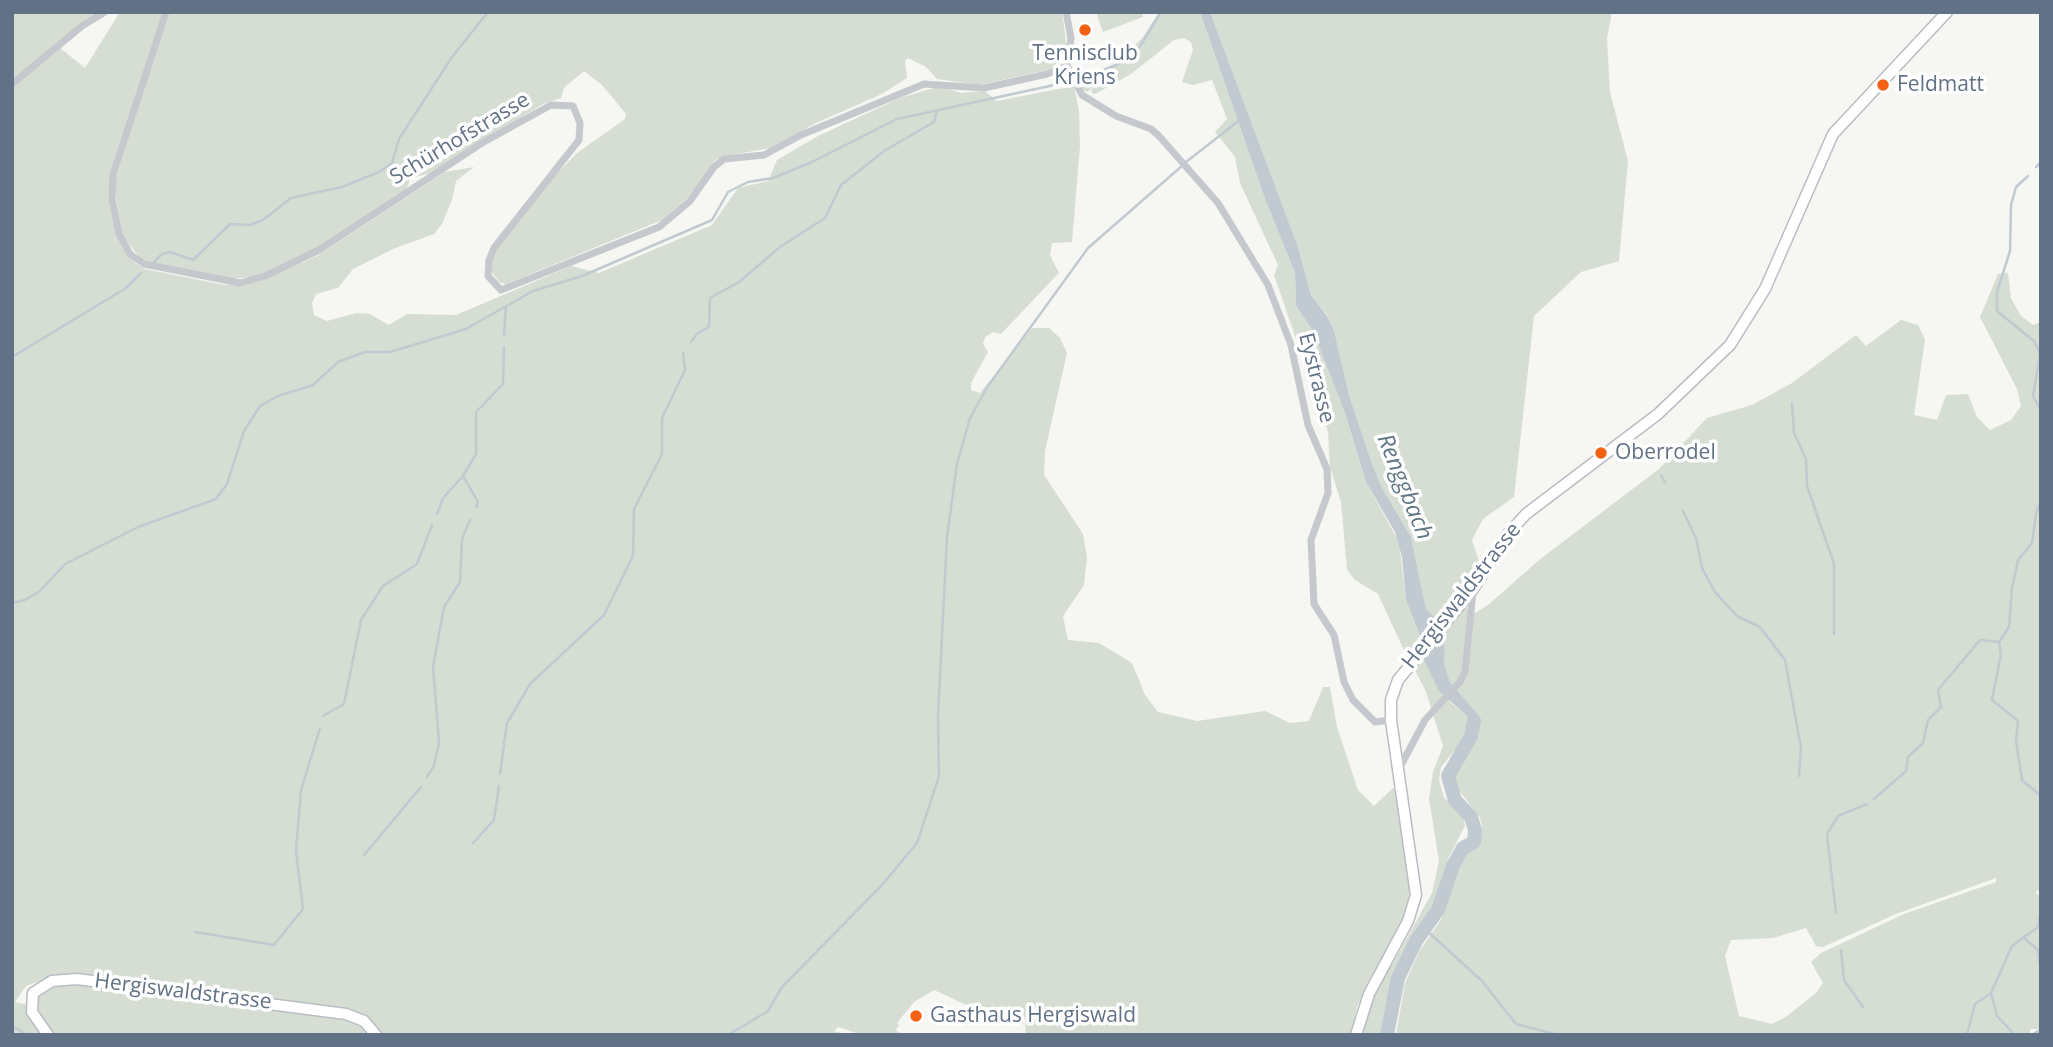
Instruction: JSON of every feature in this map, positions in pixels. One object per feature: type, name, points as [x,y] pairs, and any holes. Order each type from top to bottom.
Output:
[{"type":"street","points":[[12,84],[82,26],[105,12]]},
{"type":"street","name":"Schürhofstrasse","points":[[166,12],[113,175],[112,198],[119,234],[130,254],[144,264],[240,283],[265,276],[319,250],[482,143],[551,105],[573,106],[580,122],[579,140],[494,248],[489,260],[488,276],[492,284],[501,290],[659,227],[690,201],[714,167],[723,159],[775,151],[802,135],[924,84],[984,88],[1048,74],[1067,66]]},
{"type":"street","points":[[1066,12],[1071,38],[1067,66]]},
{"type":"street","name":"Hergiswaldstrasse","points":[[1356,1035],[1369,994],[1414,906],[1416,895],[1391,720],[1391,700],[1398,680],[1473,589],[1507,535],[1526,514],[1658,414],[1730,345],[1765,289],[1833,134],[1947,12]]},
{"type":"street","name":"Eystrasse","points":[[1067,66],[1082,95],[1116,116],[1146,127],[1159,136],[1218,203],[1274,296],[1292,345],[1308,425],[1327,469],[1328,493],[1312,533],[1314,604],[1334,635],[1344,682],[1353,700],[1375,722],[1391,720]]},
{"type":"street","points":[[1399,769],[1413,738],[1460,682],[1465,672],[1473,589]]},
{"type":"street","name":"Hergiswaldstrasse","points":[[48,1035],[32,1012],[33,993],[52,981],[77,979],[346,1014],[364,1021],[376,1035]]},
{"type":"street","points":[[2036,1035],[2041,1032]]},
{"type":"shaded area","points":[[12,12],[102,12],[12,82]]},
{"type":"shaded area","points":[[120,12],[164,12],[109,183],[118,240],[134,262],[145,269],[225,285],[256,282],[317,256],[445,172],[474,167],[456,181],[452,200],[442,224],[434,234],[393,249],[353,269],[338,288],[316,294],[312,303],[314,315],[327,321],[357,313],[370,314],[389,325],[407,314],[456,315],[571,266],[599,273],[712,225],[738,188],[768,181],[777,160],[818,136],[900,98],[940,86],[961,93],[985,91],[997,101],[1074,86],[1079,111],[1080,146],[1072,242],[1052,243],[1050,255],[1059,273],[1001,334],[993,332],[985,337],[983,344],[988,352],[971,383],[971,390],[980,393],[1032,328],[1049,328],[1060,338],[1067,353],[1045,451],[1044,475],[1083,534],[1087,557],[1084,585],[1063,616],[1068,640],[1099,643],[1132,663],[1145,695],[1158,712],[1197,721],[1265,711],[1290,723],[1309,721],[1323,687],[1330,687],[1337,727],[1358,790],[1374,806],[1393,788],[1397,792],[1410,882],[1407,917],[1368,982],[1357,1007],[1351,1035],[1026,1035],[1025,1019],[1011,1007],[971,1007],[934,990],[914,1002],[897,1023],[899,1025],[896,1030],[902,1035],[862,1035],[838,1027],[834,1031],[848,1035],[380,1035],[370,1021],[50,978],[26,986],[15,1002],[25,1004],[32,1021],[44,1035],[12,1035],[12,86],[59,47],[85,68]]},
{"type":"shaded area","points":[[168,12],[1062,12],[1067,49],[1064,58],[1051,69],[979,85],[937,79],[926,67],[908,58],[905,61],[907,78],[882,94],[816,123],[771,148],[715,160],[694,192],[662,220],[506,284],[499,282],[491,271],[493,255],[555,175],[577,153],[625,119],[626,114],[602,85],[584,71],[564,88],[561,98],[543,104],[431,173],[411,178],[407,188],[306,255],[257,276],[233,279],[157,266],[140,258],[122,235],[114,184]]},
{"type":"shaded area","points":[[1096,12],[1142,12],[1143,17],[1103,32]]},
{"type":"shaded area","points":[[1159,12],[1200,12],[1265,199],[1295,273],[1296,306],[1313,331],[1345,413],[1366,482],[1399,542],[1406,600],[1422,641],[1407,657],[1378,594],[1355,580],[1347,570],[1341,502],[1330,467],[1328,432],[1274,275],[1278,265],[1240,183],[1235,157],[1215,132],[1227,119],[1212,80],[1193,85],[1182,82],[1193,50],[1191,42],[1184,38],[1174,40],[1131,74],[1097,93],[1093,94],[1091,90],[1106,77],[1087,92],[1081,89],[1079,82],[1121,63],[1120,60],[1143,37]]},
{"type":"shaded area","points":[[1200,12],[1210,12],[1298,247],[1311,295],[1328,317],[1334,330],[1349,395],[1371,461],[1381,486],[1411,537],[1426,609],[1435,618],[1445,616],[1444,663],[1450,682],[1479,716],[1475,742],[1464,739],[1469,730],[1467,716],[1439,691],[1422,656],[1422,641],[1406,600],[1402,557],[1395,532],[1366,482],[1345,413],[1313,331],[1296,306],[1295,273],[1265,199]]},
{"type":"shaded area","points":[[1210,12],[1612,12],[1607,38],[1610,92],[1628,161],[1619,261],[1581,272],[1534,316],[1514,497],[1483,519],[1472,540],[1480,564],[1460,593],[1462,595],[1445,616],[1435,619],[1426,609],[1411,537],[1381,486],[1371,461],[1349,395],[1334,330],[1328,316],[1311,295],[1298,247]]},
{"type":"shaded area","points":[[2008,273],[2011,298],[2021,316],[2033,325],[2041,322],[2041,891],[2037,890],[2036,894],[2041,895],[2041,1029],[2030,1029],[2030,1035],[1396,1035],[1405,983],[1420,950],[1441,920],[1456,876],[1482,827],[1480,818],[1452,781],[1452,774],[1475,742],[1461,695],[1450,682],[1444,663],[1443,633],[1468,601],[1467,609],[1475,613],[1488,605],[1539,560],[1659,469],[1707,418],[1752,405],[1792,383],[1856,335],[1866,346],[1901,320],[1918,325],[1925,340],[1914,415],[1937,420],[1946,395],[1968,394],[1977,417],[1990,430],[2011,420],[2021,406],[2017,389],[1980,317],[1998,274]],"holes":[[[1996,878],[1996,882],[1904,914],[1821,953],[1811,962],[1823,983],[1816,993],[1772,1024],[1739,1016],[1725,956],[1731,940],[1773,938],[1806,928],[1816,946],[1823,947],[1896,914]]]},
{"type":"shaded area","points":[[1422,656],[1451,703],[1467,716],[1469,724],[1464,739],[1441,767],[1439,780],[1444,798],[1462,812],[1465,826],[1448,859],[1433,912],[1393,977],[1381,1035],[1361,1035],[1366,1012],[1387,967],[1392,965],[1432,893],[1439,861],[1429,799],[1433,772],[1443,746],[1426,692],[1413,666]]},
{"type":"shaded area","points":[[78,982],[323,1013],[358,1021],[373,1035],[53,1035],[36,1007],[38,993],[52,985]]},
{"type":"waterway","points":[[154,262],[162,254],[170,252],[193,260],[230,224],[249,225],[263,220],[291,198],[342,187],[379,172],[392,163],[399,139],[452,57],[488,12]]},
{"type":"waterway","points":[[12,603],[25,600],[40,591],[65,564],[138,527],[216,499],[227,484],[244,431],[260,406],[278,396],[313,385],[338,362],[365,352],[390,352],[466,329],[533,291],[582,276],[712,220],[728,192],[748,182],[773,178],[812,162],[897,119],[1082,79],[1118,64],[1139,48],[1161,12]]},
{"type":"waterway","points":[[691,342],[698,333],[709,327],[710,298],[739,282],[780,247],[825,218],[841,185],[884,151],[934,122],[937,111]]},
{"type":"waterway","points":[[1186,162],[1241,119]]},
{"type":"waterway","points":[[2036,167],[2041,162]]},
{"type":"waterway","points":[[728,1035],[768,1011],[782,987],[882,885],[917,843],[939,776],[938,717],[947,537],[957,464],[970,418],[988,386],[1088,248],[1182,166]]},
{"type":"waterway","points":[[2028,176],[2016,187],[2011,205],[2010,251],[1997,292],[1997,311],[2035,342],[2040,354],[2033,396],[2041,410]]},
{"type":"waterway","points":[[12,357],[126,288],[141,273]]},
{"type":"waterway","points":[[504,335],[506,307]]},
{"type":"waterway","points":[[437,514],[443,498],[463,476],[476,454],[476,412],[503,384],[504,347]]},
{"type":"waterway","points":[[500,774],[507,723],[530,684],[604,615],[633,556],[634,509],[662,454],[662,418],[685,370],[683,353]]},
{"type":"waterway","points":[[1792,403],[1794,433],[1806,459],[1807,486],[1834,564],[1834,634]]},
{"type":"waterway","points":[[1661,475],[1665,482]]},
{"type":"waterway","points":[[463,476],[478,502],[476,507]]},
{"type":"waterway","points":[[2041,501],[2036,513],[2032,543],[2018,560],[2012,588],[2009,627],[1999,642],[2001,654],[1992,700],[2018,721],[2016,741],[2022,780],[2041,796]]},
{"type":"waterway","points":[[1683,511],[1696,538],[1702,568],[1715,592],[1737,616],[1760,627],[1785,660],[1801,748],[1799,776]]},
{"type":"waterway","points":[[427,777],[434,766],[439,743],[433,667],[444,607],[460,582],[462,539],[470,520]]},
{"type":"waterway","points":[[323,716],[344,704],[361,620],[383,586],[417,564],[432,525]]},
{"type":"waterway","points":[[1874,799],[1906,771],[1908,757],[1923,743],[1928,720],[1941,707],[1938,690],[1980,640],[1999,642]]},
{"type":"waterway","name":"Renggbach","points":[[1387,1035],[1398,978],[1416,941],[1438,910],[1453,866],[1463,848],[1474,842],[1475,830],[1471,817],[1455,800],[1448,776],[1471,736],[1474,721]]},
{"type":"waterway","points":[[195,932],[274,945],[303,909],[296,851],[301,790],[320,728]]},
{"type":"waterway","points":[[473,843],[494,820],[499,786]]},
{"type":"waterway","points":[[364,855],[421,787]]},
{"type":"waterway","points":[[1836,913],[1827,834],[1838,816],[1867,804]]},
{"type":"waterway","points":[[2015,1035],[1997,1016],[1991,993],[2012,946],[2038,927],[2041,911]]},
{"type":"waterway","points":[[1425,929],[1482,981],[1516,1024],[1558,1035]]},
{"type":"waterway","points":[[2024,938],[2038,950],[2041,973]]},
{"type":"waterway","points":[[1841,950],[1844,980],[1863,1007]]},
{"type":"waterway","points":[[1967,1035],[1975,1004],[1991,993]]},
{"type":"waterway","points":[[12,1026],[27,1035]]},
{"type":"place","name":"Tennisclub Kriens","points":[[1085,30]]},
{"type":"place","name":"Feldmatt","points":[[1883,85]]},
{"type":"place","name":"Oberrodel","points":[[1601,453]]},
{"type":"place","name":"Gasthaus Hergiswald","points":[[916,1016]]}]
